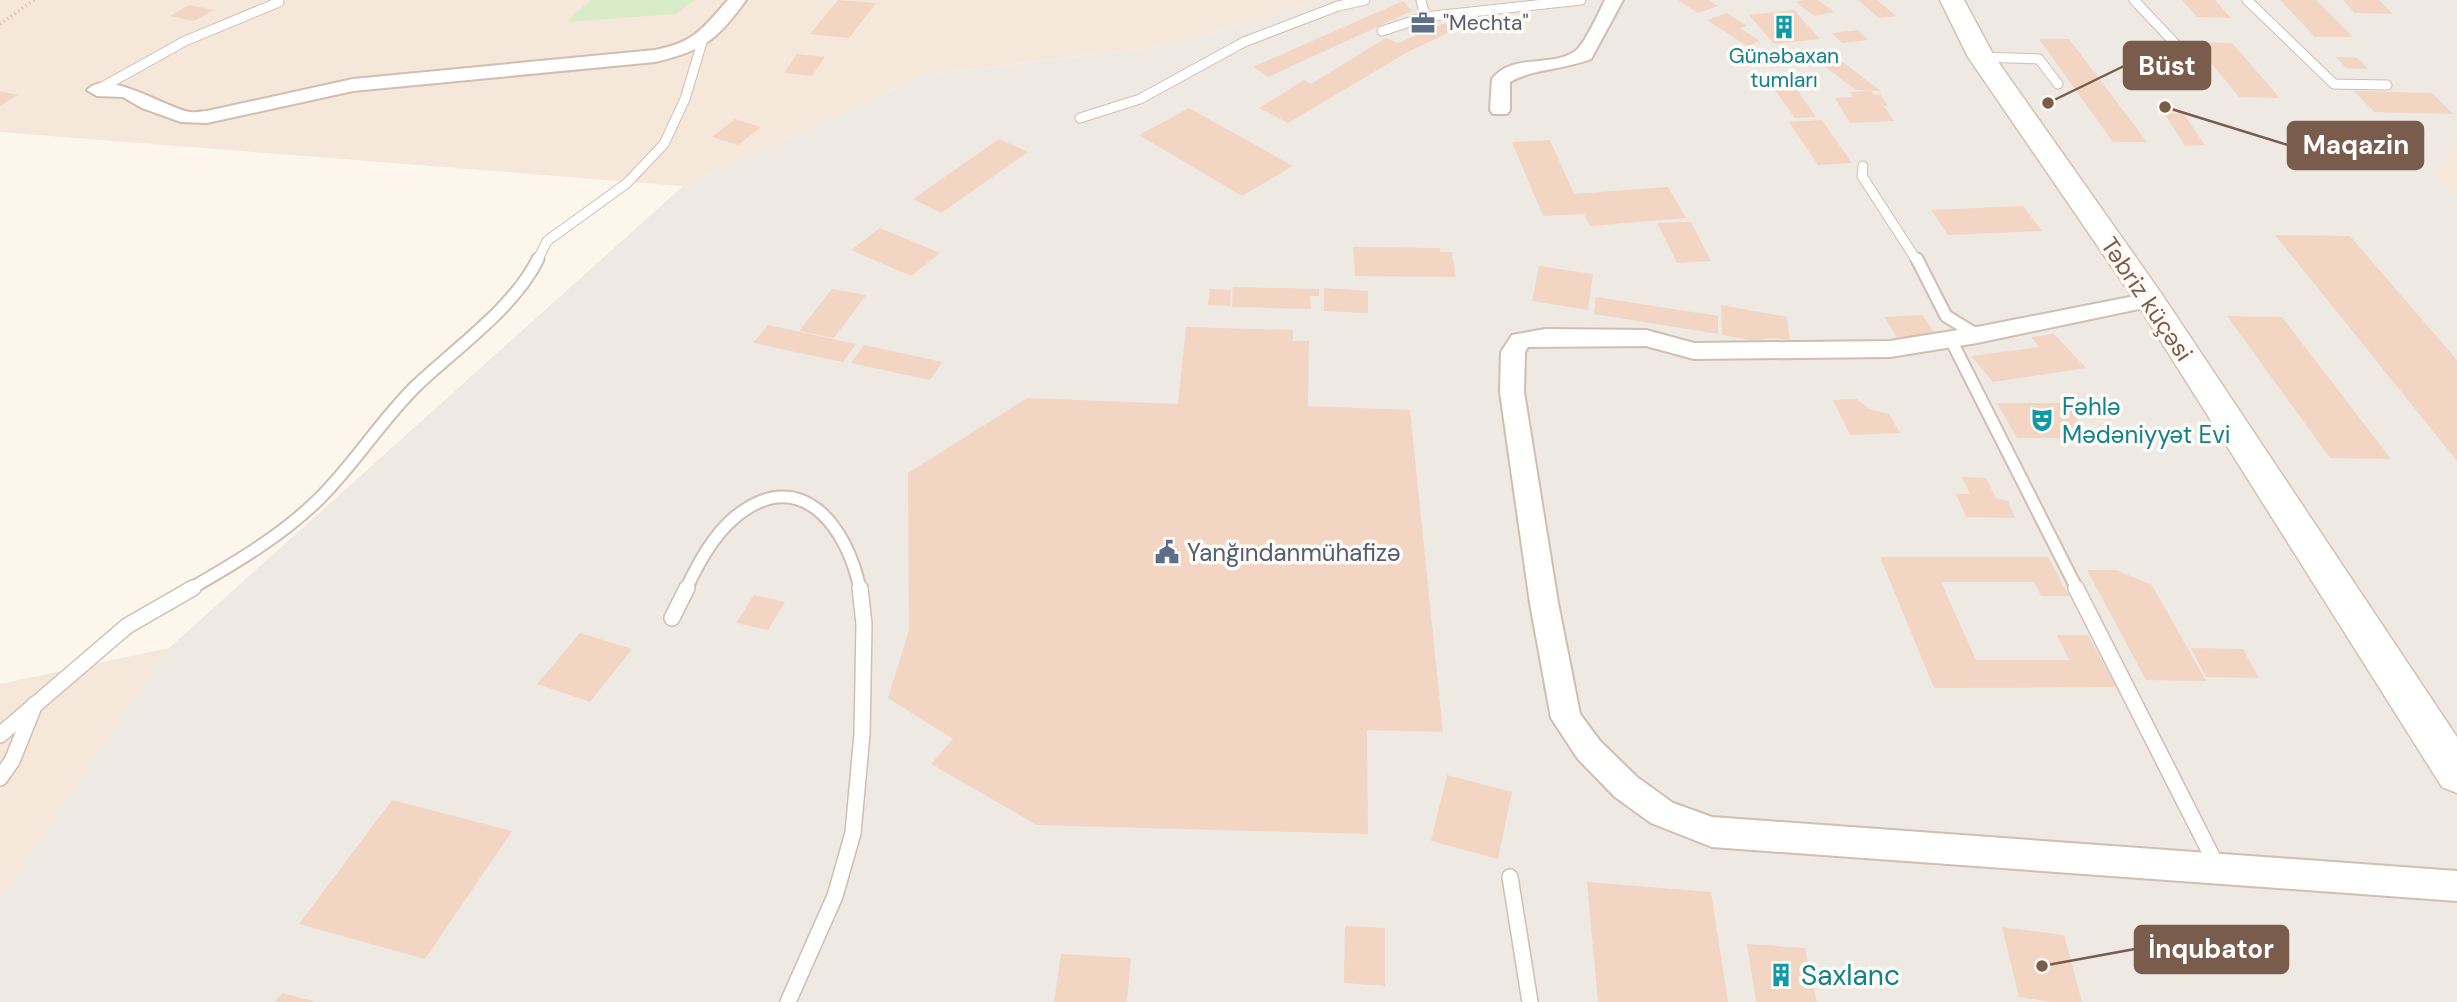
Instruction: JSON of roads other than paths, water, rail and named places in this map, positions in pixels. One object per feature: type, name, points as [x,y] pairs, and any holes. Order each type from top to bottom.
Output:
[{"type":"main road","name":"Təbriz küçəsi","points":[[1952,0],[1981,57],[2150,300],[2454,764]]},
{"type":"street","points":[[97,90],[127,92],[149,104],[188,118],[207,117],[353,85],[655,56],[682,50],[703,39],[737,0]]},
{"type":"street","points":[[1500,110],[1501,79],[1521,68],[1564,63],[1584,55],[1614,0]]},
{"type":"street","points":[[2150,300],[1964,338],[1890,349],[1694,351],[1646,338],[1545,337],[1520,340],[1513,352],[1512,392],[1544,603],[1566,718],[1589,750],[1626,787],[1662,813],[1712,832],[2457,886]]},
{"type":"lane","points":[[1080,118],[1140,99],[1244,42],[1338,6],[1364,0]]},
{"type":"lane","points":[[1421,0],[1425,17]]},
{"type":"lane","points":[[1382,31],[1425,17],[1581,0]]},
{"type":"lane","points":[[2134,0],[2202,72]]},
{"type":"lane","points":[[2247,0],[2334,84],[2387,85]]},
{"type":"lane","points":[[97,90],[137,64],[195,34],[279,2]]},
{"type":"lane","points":[[0,735],[127,626],[225,569],[279,533],[320,498],[416,386],[468,341],[530,275],[547,241],[626,183],[664,144],[685,99],[703,39]]},
{"type":"lane","points":[[1981,57],[2039,59],[2058,84]]},
{"type":"lane","points":[[1863,166],[1862,176],[1908,243],[1946,316],[1964,338],[2219,869]]},
{"type":"lane","points":[[672,618],[709,547],[732,520],[754,505],[772,498],[803,499],[817,507],[842,535],[861,590],[862,739],[855,819],[841,878],[820,937],[788,1002]]},
{"type":"lane","points":[[0,778],[12,761],[35,704]]},
{"type":"lane","points":[[1510,877],[1530,1002]]},
{"type":"place","name":"\"Mechta\"","points":[[1423,23]]},
{"type":"place","name":"Günəbaxan tumları","points":[[1784,27]]},
{"type":"place","name":"Büst","points":[[2048,103]]},
{"type":"place","name":"Maqazin","points":[[2165,107]]},
{"type":"place","name":"Fəhlə Mədəniyyət Evi","points":[[2042,420]]},
{"type":"place","name":"Yanğındanmühafizə","points":[[1167,552]]},
{"type":"place","name":"İnqubator","points":[[2042,966]]},
{"type":"place","name":"Saxlanc","points":[[1781,975]]}]
